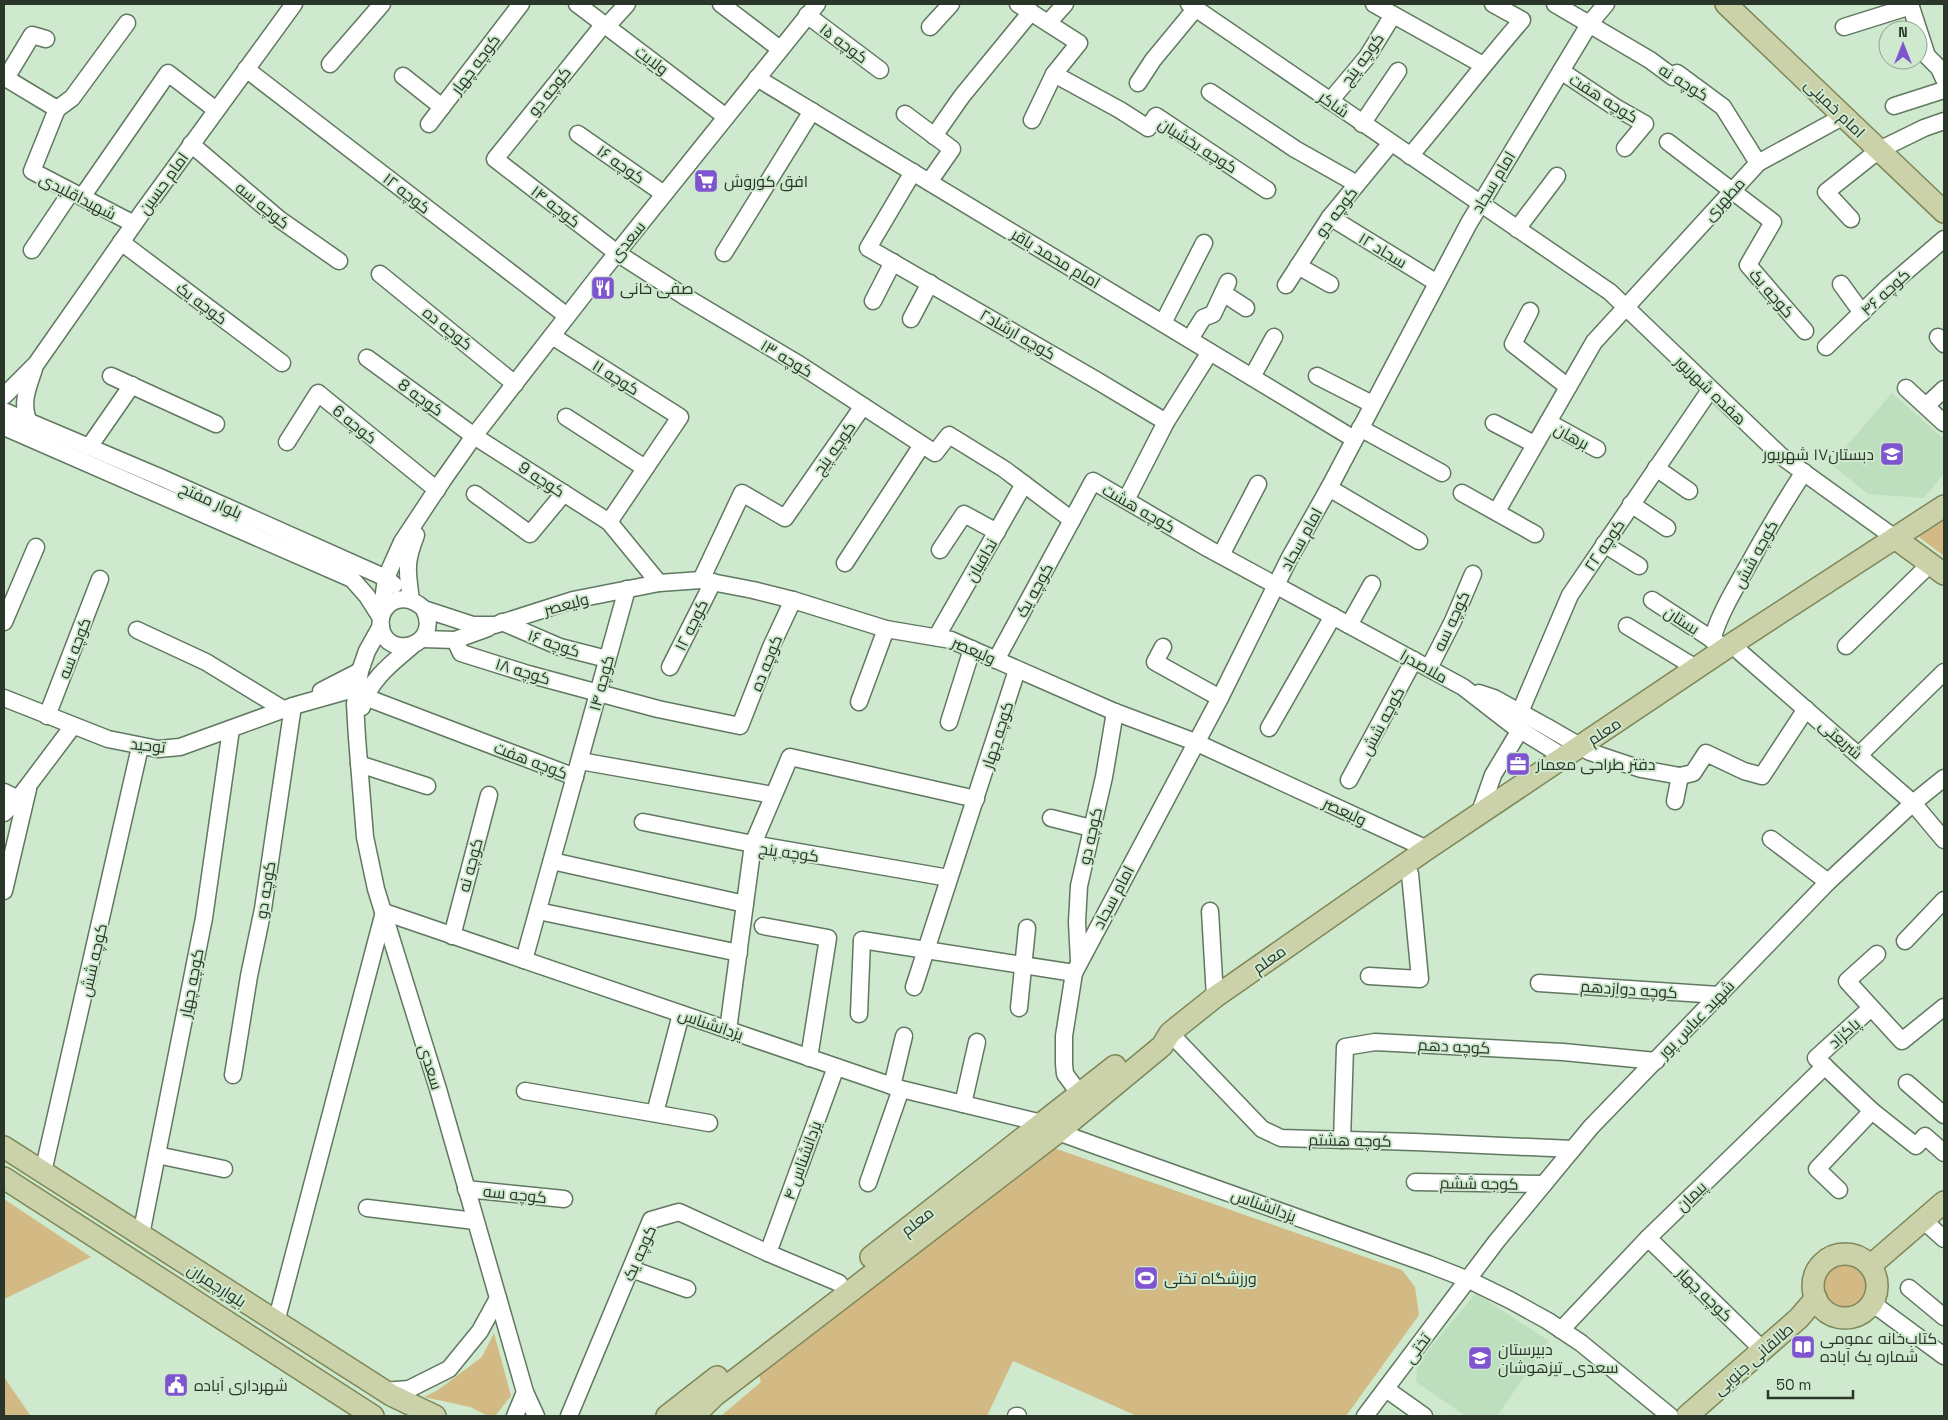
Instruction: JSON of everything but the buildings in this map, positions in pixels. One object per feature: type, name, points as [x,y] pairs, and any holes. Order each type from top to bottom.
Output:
[{"type":"main road","name":"امام خمینی","points":[[1726,4],[1944,212]]},
{"type":"main road","name":"معلم","points":[[667,1416],[839,1282],[1162,1046],[1170,1033],[1216,997],[1480,812],[1696,668],[1724,643],[1944,506]]},
{"type":"main road","name":"هفده شهریور","points":[[1895,538],[1937,569]]},
{"type":"main road","name":"معلم","points":[[694,1416],[714,1396],[1050,1127],[1079,1093],[1155,1036],[1170,1033]]},
{"type":"main road","name":"بلوارچمران","points":[[4,1147],[383,1391],[434,1416]]},
{"type":"main road","name":"بلوارچمران","points":[[4,1178],[373,1416]]},
{"type":"main road","points":[[1870,1266],[1944,1202]]},
{"type":"main road","points":[[1853,1255],[1863,1259],[1875,1274],[1878,1284],[1872,1303],[1865,1311],[1856,1316],[1846,1318],[1835,1316],[1821,1305],[1813,1288],[1816,1274],[1825,1261],[1833,1256],[1853,1255]]},
{"type":"main road","name":"طالقانی جنوبی","points":[[1688,1416],[1799,1318],[1821,1305]]},
{"type":"main road","name":"طالقانی جنوبی","points":[[1707,1416],[1821,1305]]},
{"type":"street","name":"امام حسین","points":[[36,364],[191,144],[294,4]]},
{"type":"street","points":[[330,64],[382,4]]},
{"type":"street","name":"کوچه چهار","points":[[429,124],[521,4]]},
{"type":"street","name":"ولایت","points":[[577,4],[726,116]]},
{"type":"street","points":[[605,25],[627,4]]},
{"type":"street","points":[[721,4],[780,50]]},
{"type":"street","points":[[930,27],[951,4]]},
{"type":"street","points":[[1048,24],[1065,4]]},
{"type":"street","points":[[1374,4],[1483,65]]},
{"type":"street","points":[[1410,156],[1483,65],[1515,12],[1493,4]]},
{"type":"street","points":[[1556,4],[1590,23]]},
{"type":"street","name":"امام سجاد","points":[[1079,1093],[1065,1074],[1064,1064],[1065,1029],[1076,968],[1220,698],[1276,585],[1437,283],[1481,204],[1590,23],[1606,4]]},
{"type":"street","points":[[1844,27],[1910,5],[1927,56],[1939,68],[1944,79]]},
{"type":"street","points":[[1138,83],[1193,6]]},
{"type":"street","name":"شاکر","points":[[1193,6],[1481,204]]},
{"type":"street","points":[[934,136],[1025,8],[1079,43],[1054,74],[1032,120]]},
{"type":"street","name":"سعدی","points":[[537,1416],[525,1392],[438,1089],[376,889],[365,837],[356,738],[355,704],[361,693],[360,671],[381,622],[386,578],[402,542],[437,490],[474,436],[567,316],[812,10]]},
{"type":"street","name":"کوچه ۱۵","points":[[812,10],[880,70]]},
{"type":"street","name":"کوچه پنج","points":[[1330,101],[1367,57],[1393,15]]},
{"type":"street","name":"کوچه نه","points":[[1590,23],[1650,60],[1673,77],[1677,73],[1723,107],[1758,163]]},
{"type":"street","points":[[46,39],[32,35],[5,77],[57,109],[72,98],[127,24]]},
{"type":"street","name":"کوچه دو","points":[[495,159],[605,25]]},
{"type":"street","name":"کوچه ۱۲","points":[[246,69],[567,316]]},
{"type":"street","points":[[1362,124],[1398,70]]},
{"type":"street","name":"کوچه هفت","points":[[1561,71],[1646,124],[1625,148]]},
{"type":"street","points":[[32,250],[168,73],[216,110]]},
{"type":"street","name":"کوچه بخشیان","points":[[1054,74],[1120,110],[1148,128],[1156,116],[1268,190]]},
{"type":"street","points":[[403,76],[442,107]]},
{"type":"street","name":"امام محمد باقر","points":[[757,78],[1252,378],[1357,434]]},
{"type":"street","points":[[1894,106],[1944,90]]},
{"type":"street","points":[[1210,92],[1295,149],[1357,184]]},
{"type":"street","name":"شهیداقلیدی","points":[[57,109],[32,171],[134,224]]},
{"type":"street","points":[[724,252],[812,111]]},
{"type":"street","points":[[905,114],[952,148],[929,182]]},
{"type":"street","name":"مطهری","points":[[1497,511],[1594,342],[1758,163],[1844,116]]},
{"type":"street","points":[[1851,219],[1826,192],[1879,150],[1924,128],[1944,121]]},
{"type":"street","name":"کوچه ۱۶","points":[[578,134],[664,194]]},
{"type":"street","points":[[1668,142],[1732,190]]},
{"type":"street","name":"کوچه دو","points":[[1286,285],[1330,217],[1391,143]]},
{"type":"street","name":"کوچه سه","points":[[191,144],[279,219],[339,261]]},
{"type":"street","name":"کوچه ۱۴","points":[[495,159],[617,253]]},
{"type":"street","name":"کوچه ارشاد۲","points":[[913,172],[868,248],[1166,422]]},
{"type":"street","points":[[1517,229],[1557,176]]},
{"type":"street","name":"کوچه یک","points":[[1732,190],[1773,222],[1748,265],[1805,331]]},
{"type":"street","name":"هفده شهریور","points":[[1481,204],[1610,292],[1710,390],[1781,456],[1895,538]]},
{"type":"street","name":"سجاد ۱۲","points":[[1330,217],[1437,283]]},
{"type":"street","name":"کوچه ۴۶","points":[[1826,347],[1888,287],[1944,239]]},
{"type":"street","name":"کوچه یک","points":[[121,242],[282,363]]},
{"type":"street","points":[[1163,323],[1204,243]]},
{"type":"street","name":"کوچه ۱۳","points":[[617,253],[684,296],[800,365],[922,445]]},
{"type":"street","points":[[873,301],[893,262]]},
{"type":"street","points":[[1298,266],[1330,284]]},
{"type":"street","name":"کوچه ده","points":[[380,274],[515,384]]},
{"type":"street","points":[[911,319],[930,283]]},
{"type":"street","points":[[1841,284],[1862,313]]},
{"type":"street","points":[[1190,339],[1203,318],[1213,314],[1225,287],[1246,308]]},
{"type":"street","points":[[1530,311],[1513,344],[1568,387]]},
{"type":"street","name":"کوچه ۱۱","points":[[552,336],[680,417],[645,468]]},
{"type":"street","points":[[1252,378],[1274,337]]},
{"type":"street","points":[[1126,500],[1166,422],[1210,352]]},
{"type":"street","name":"کوچه 8","points":[[367,358],[474,436]]},
{"type":"street","points":[[4,396],[36,364]]},
{"type":"street","points":[[28,420],[24,398],[36,364]]},
{"type":"street","points":[[111,376],[216,424]]},
{"type":"street","points":[[1317,376],[1372,404]]},
{"type":"street","points":[[89,447],[132,385]]},
{"type":"street","points":[[1906,388],[1944,423]]},
{"type":"street","points":[[1926,406],[1944,389]]},
{"type":"street","name":"کوچه ۲۲","points":[[1520,712],[1570,595],[1710,390]]},
{"type":"street","name":"کوچه 6","points":[[287,442],[318,394],[437,490]]},
{"type":"street","name":"کوچه پنج","points":[[707,581],[742,492],[785,518],[863,406]]},
{"type":"street","name":"بلوار مفتح","points":[[4,411],[386,578],[418,604]]},
{"type":"street","points":[[566,417],[645,468],[609,522],[659,583]]},
{"type":"street","name":"برهان","points":[[1548,422],[1597,449]]},
{"type":"street","points":[[1494,423],[1534,444]]},
{"type":"street","name":"بلوار مفتح","points":[[4,427],[352,579],[367,596],[381,622]]},
{"type":"street","points":[[1357,434],[1442,473]]},
{"type":"street","points":[[845,563],[922,445],[935,453],[950,435],[1024,484],[1072,520]]},
{"type":"street","name":"کوچه 9","points":[[474,436],[609,522]]},
{"type":"street","points":[[1656,468],[1689,491]]},
{"type":"street","name":"کوچه شش","points":[[1724,643],[1716,627],[1779,510],[1804,472]]},
{"type":"street","name":"کوچه هشت","points":[[1072,520],[1092,481],[1221,556],[1276,585]]},
{"type":"street","name":"ندافیان","points":[[937,636],[1024,484]]},
{"type":"street","points":[[1221,556],[1258,484]]},
{"type":"street","points":[[1329,488],[1419,541]]},
{"type":"street","points":[[1462,492],[1535,534]]},
{"type":"street","points":[[475,494],[530,534],[564,493]]},
{"type":"street","points":[[1631,504],[1667,528]]},
{"type":"street","name":"سعدی","points":[[418,604],[406,568],[426,507]]},
{"type":"street","points":[[940,550],[964,514],[997,532]]},
{"type":"street","name":"کوچه یک","points":[[996,660],[1072,520]]},
{"type":"street","points":[[1604,544],[1639,566]]},
{"type":"street","points":[[4,622],[36,547]]},
{"type":"street","points":[[1846,646],[1937,569]]},
{"type":"street","name":"کوچه سه","points":[[1421,664],[1453,621],[1473,574]]},
{"type":"street","name":"کوچه سه","points":[[47,716],[100,579]]},
{"type":"street","name":"کوچه ۱۲","points":[[670,667],[707,581]]},
{"type":"street","name":"ولیعصر","points":[[417,642],[456,640],[498,624],[573,600],[659,583],[707,581],[793,600],[886,629],[937,636],[951,640],[1115,712],[1195,742],[1427,849]]},
{"type":"street","points":[[1350,625],[1372,584]]},
{"type":"street","name":"ملاصدرا","points":[[1276,585],[1463,687],[1520,730],[1572,752]]},
{"type":"street","name":"کوچه ۱۴","points":[[575,777],[627,589]]},
{"type":"street","points":[[137,630],[206,662],[288,707],[361,693],[417,642],[429,624],[418,604],[395,600],[388,605],[381,622],[383,634],[394,644],[417,642]]},
{"type":"street","name":"کوچه ده","points":[[598,693],[658,709],[740,726],[771,647],[793,600]]},
{"type":"street","name":"بستان","points":[[1652,600],[1724,643]]},
{"type":"street","name":"ولیعصر","points":[[418,604],[473,625],[498,624]]},
{"type":"street","points":[[1269,728],[1333,616]]},
{"type":"street","name":"کوچه ۱۶","points":[[498,624],[560,647],[608,659]]},
{"type":"street","points":[[1627,626],[1696,668]]},
{"type":"street","points":[[859,702],[886,629]]},
{"type":"street","name":"کوچه ۱۸","points":[[456,640],[461,652],[528,674],[598,693]]},
{"type":"street","name":"شریعتی","points":[[1724,643],[1740,652],[1913,803],[1944,840]]},
{"type":"street","points":[[1163,647],[1155,662],[1220,698]]},
{"type":"street","points":[[949,722],[972,649]]},
{"type":"street","name":"کوچه شش","points":[[1349,780],[1421,664]]},
{"type":"street","name":"کوچه چهار","points":[[914,987],[1018,670]]},
{"type":"street","points":[[288,707],[360,671]]},
{"type":"street","points":[[1859,755],[1944,672]]},
{"type":"street","points":[[1463,687],[1494,698],[1520,712],[1572,752],[1590,752],[1641,769],[1680,776],[1693,774],[1706,754],[1744,771],[1762,776],[1806,709]]},
{"type":"street","name":"کوچه هفت","points":[[361,693],[575,777],[524,960]]},
{"type":"street","name":"توحید","points":[[4,698],[108,739],[140,747],[158,749],[180,747],[288,707]]},
{"type":"street","name":"کوچه دو","points":[[233,1074],[249,976],[263,910],[288,707]]},
{"type":"street","name":"کوچه دو","points":[[1076,968],[1079,886],[1104,777],[1115,712]]},
{"type":"street","points":[[4,813],[11,796],[29,784],[74,726]]},
{"type":"street","name":"کوچه چهار","points":[[141,1235],[204,918],[231,729]]},
{"type":"street","points":[[1480,812],[1493,775],[1520,730]]},
{"type":"street","name":"کوچه شش","points":[[43,1172],[140,747]]},
{"type":"street","points":[[643,822],[753,844],[790,756],[976,799]]},
{"type":"street","points":[[580,761],[773,795]]},
{"type":"street","points":[[359,764],[427,786]]},
{"type":"street","points":[[1675,801],[1680,776]]},
{"type":"street","name":"شهید عباس پور","points":[[1469,1280],[1496,1242],[1591,1127],[1828,882],[1913,803],[1944,778]]},
{"type":"street","points":[[4,891],[29,784]]},
{"type":"street","name":"کوچه نه","points":[[452,936],[489,795]]},
{"type":"street","points":[[1051,818],[1091,828]]},
{"type":"street","points":[[1771,839],[1828,882]]},
{"type":"street","name":"کوچه پنج","points":[[728,1030],[753,844],[949,878]]},
{"type":"street","points":[[552,861],[745,904]]},
{"type":"street","points":[[1369,976],[1420,979],[1410,874],[1405,864]]},
{"type":"street","points":[[1905,941],[1944,900]]},
{"type":"street","points":[[538,911],[738,953]]},
{"type":"street","points":[[1210,911],[1216,997]]},
{"type":"street","points":[[276,1322],[384,912]]},
{"type":"street","name":"یزدانشناس","points":[[384,912],[897,1088],[1050,1127],[1469,1280],[1510,1300],[1581,1343],[1670,1416]]},
{"type":"street","points":[[763,926],[828,938],[810,1058]]},
{"type":"street","points":[[1019,1008],[1027,928]]},
{"type":"street","points":[[859,1014],[862,940],[1024,967],[1076,968]]},
{"type":"street","points":[[1878,954],[1847,982],[1902,1041],[1944,1007]]},
{"type":"street","name":"کوچه دوازدهم","points":[[1539,983],[1719,995]]},
{"type":"street","name":"پاکزاد","points":[[1820,1062],[1871,1008]]},
{"type":"street","points":[[655,1113],[681,1014]]},
{"type":"street","name":"کوچه هشتم","points":[[1170,1033],[1262,1129],[1281,1138],[1573,1149]]},
{"type":"street","points":[[868,1183],[897,1088],[904,1036]]},
{"type":"street","points":[[963,1104],[978,1042]]},
{"type":"street","name":"کوچه دهم","points":[[1342,1140],[1345,1047],[1375,1042],[1563,1052],[1656,1061]]},
{"type":"street","points":[[1820,1062],[1872,1112],[1916,1146],[1944,1116],[1907,1083]]},
{"type":"street","name":"پیمان","points":[[1561,1330],[1820,1062]]},
{"type":"street","name":"یزدانشناس ۴","points":[[768,1253],[836,1067]]},
{"type":"street","points":[[526,1091],[709,1124]]},
{"type":"street","points":[[1839,1190],[1817,1170],[1872,1112]]},
{"type":"street","points":[[1925,1136],[1944,1153]]},
{"type":"street","points":[[157,1155],[224,1169]]},
{"type":"street","name":"کوجه ششم","points":[[1415,1182],[1544,1184]]},
{"type":"street","name":"کوچه سه","points":[[466,1189],[564,1199]]},
{"type":"street","points":[[367,1208],[475,1221]]},
{"type":"street","name":"کوچه یک","points":[[569,1416],[651,1220],[679,1212],[768,1253],[839,1282]]},
{"type":"street","points":[[1923,1220],[1944,1239]]},
{"type":"street","name":"کوچه چهار","points":[[1648,1238],[1763,1350]]},
{"type":"street","points":[[631,1268],[686,1289]]},
{"type":"street","name":"تختی","points":[[1365,1416],[1469,1280]]},
{"type":"street","points":[[1909,1288],[1944,1317]]},
{"type":"street","points":[[383,1391],[409,1389],[449,1369],[480,1331],[498,1298]]},
{"type":"street","points":[[1872,1303],[1944,1356]]},
{"type":"street","points":[[1386,1389],[1424,1416]]},
{"type":"street","points":[[515,1416],[525,1392]]},
{"type":"shaded area","name":"دبستان۱۷ شهریور","points":[[1892,393],[1944,439],[1944,473],[1924,498],[1868,494],[1831,464]]},
{"type":"shaded area","points":[[1944,513],[1944,556],[1915,534]]},
{"type":"shaded area","name":"ورزشگاه تختی","points":[[1054,1148],[1402,1270],[1415,1287],[1419,1315],[1346,1416],[1137,1416],[1013,1361],[987,1416],[721,1416],[761,1382],[759,1375]]},
{"type":"shaded area","points":[[4,1199],[91,1257],[4,1299]]},
{"type":"shaded area","points":[[1841,1261],[1851,1261],[1860,1265],[1866,1271],[1869,1276],[1869,1294],[1860,1305],[1851,1309],[1841,1309],[1832,1305],[1826,1299],[1822,1290],[1822,1280],[1826,1271],[1832,1265]]},
{"type":"shaded area","name":"دبیرستان سعدی_تیزهوشان","points":[[1476,1293],[1549,1341],[1497,1416],[1466,1416],[1416,1382],[1417,1364]]},
{"type":"shaded area","points":[[494,1333],[511,1396],[495,1416],[488,1416],[470,1407],[424,1397],[438,1390],[482,1357]]},
{"type":"shaded area","points":[[4,1377],[30,1415],[4,1416]]},
{"type":"place","name":"افق کوروش","points":[[706,181]]},
{"type":"place","name":"صفی خانی","points":[[603,288]]},
{"type":"place","name":"دبستان۱۷ شهریور","points":[[1892,454]]},
{"type":"place","name":"دفتر طراحی معمار","points":[[1518,764]]},
{"type":"place","name":"ورزشگاه تختی","points":[[1146,1278]]},
{"type":"place","name":"کتاب‌خانه عمومی شماره یک آباده","points":[[1803,1347]]},
{"type":"place","name":"دبیرستان سعدی_تیزهوشان","points":[[1480,1358]]},
{"type":"place","name":"شهرداری آباده","points":[[176,1385]]}]
